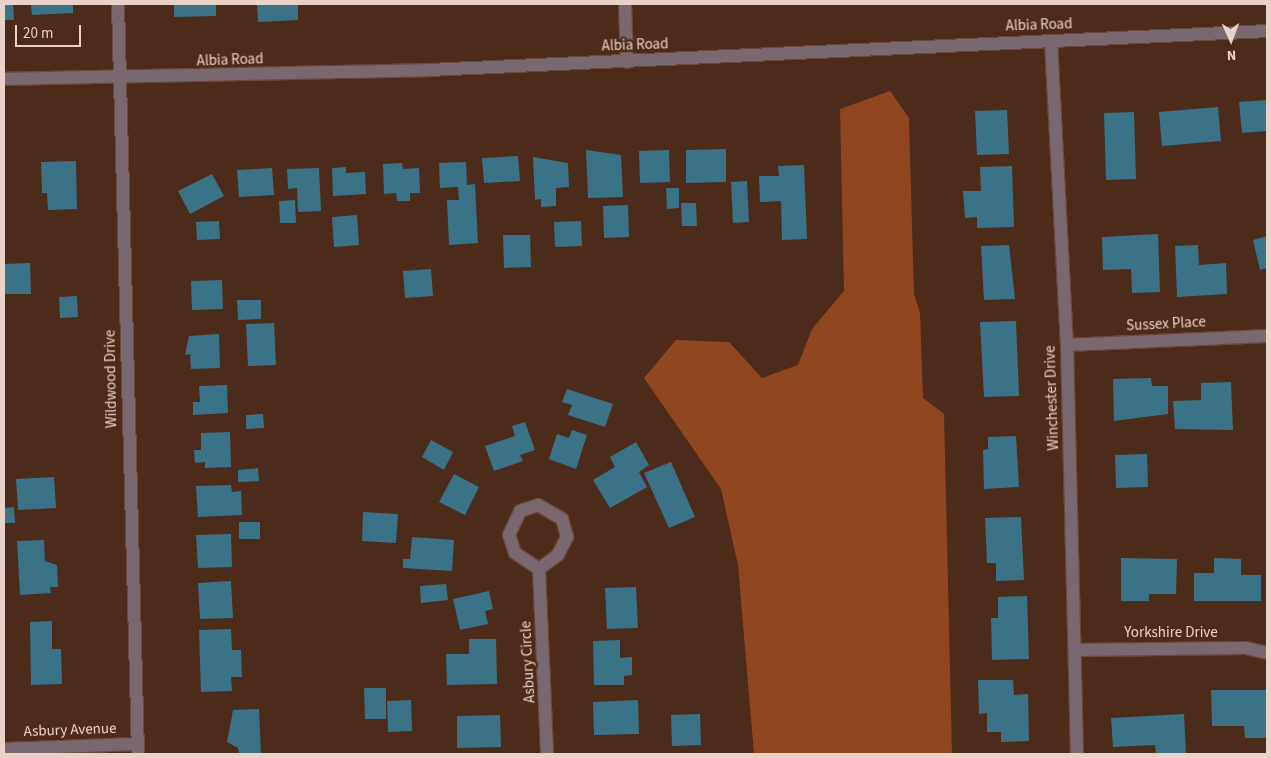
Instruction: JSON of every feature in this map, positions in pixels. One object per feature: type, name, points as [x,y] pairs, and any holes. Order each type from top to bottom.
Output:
[{"type":"street","name":"Wildwood Drive","points":[[118,4],[138,749]]},
{"type":"street","points":[[625,4],[627,62]]},
{"type":"street","name":"Albia Road","points":[[4,79],[120,74],[152,79],[627,62],[1267,31]]},
{"type":"street","name":"Winchester Drive","points":[[1050,41],[1067,345],[1077,754]]},
{"type":"street","name":"Sussex Place","points":[[1067,345],[1267,336]]},
{"type":"street","points":[[538,505],[562,518],[567,537],[558,555],[539,569],[515,553],[508,535],[520,511],[538,505]]},
{"type":"street","name":"Asbury Circle","points":[[539,569],[547,754]]},
{"type":"street","name":"Yorkshire Drive","points":[[1075,650],[1246,648],[1267,653]]},
{"type":"street","name":"Asbury Avenue","points":[[4,749],[138,749]]},
{"type":"shaded area","points":[[890,91],[909,118],[914,294],[920,313],[923,398],[944,414],[952,754],[754,754],[738,565],[721,489],[644,378],[676,340],[729,342],[762,378],[798,365],[812,329],[844,291],[840,109]]},
{"type":"building","points":[[4,4],[13,4],[14,20],[4,20]]},
{"type":"building","points":[[31,4],[73,4],[73,13],[32,15]]},
{"type":"building","points":[[174,4],[216,4],[216,16],[174,17]]},
{"type":"building","points":[[257,4],[298,4],[298,20],[258,22]]},
{"type":"building","points":[[1267,100],[1267,131],[1242,133],[1239,102]]},
{"type":"building","points":[[1218,107],[1221,141],[1162,146],[1159,112]]},
{"type":"building","points":[[1007,110],[1009,154],[977,155],[975,111]]},
{"type":"building","points":[[1134,112],[1136,179],[1106,180],[1104,113]]},
{"type":"building","points":[[726,149],[726,182],[686,183],[686,150]]},
{"type":"building","points":[[586,150],[621,155],[623,197],[588,198]]},
{"type":"building","points":[[669,150],[670,182],[640,183],[639,151]]},
{"type":"building","points":[[518,156],[520,181],[484,183],[482,158]]},
{"type":"building","points":[[533,157],[568,163],[569,187],[556,188],[556,206],[541,207],[541,199],[535,200]]},
{"type":"building","points":[[76,161],[77,209],[48,210],[47,193],[42,193],[41,162]]},
{"type":"building","points":[[466,162],[467,185],[475,184],[478,243],[449,245],[447,200],[459,200],[458,187],[440,188],[439,163]]},
{"type":"building","points":[[402,163],[403,169],[419,168],[420,193],[410,193],[410,201],[397,201],[396,193],[384,194],[383,164]]},
{"type":"building","points":[[804,165],[807,239],[782,240],[781,201],[760,202],[759,176],[779,176],[778,166]]},
{"type":"building","points":[[1012,166],[1014,227],[977,228],[977,217],[965,218],[963,191],[981,191],[980,167]]},
{"type":"building","points":[[346,167],[346,173],[365,172],[366,194],[333,196],[332,168]]},
{"type":"building","points":[[272,168],[274,195],[239,197],[237,170]]},
{"type":"building","points":[[319,168],[321,211],[298,212],[297,188],[288,189],[287,169]]},
{"type":"building","points":[[212,174],[224,196],[190,214],[178,191]]},
{"type":"building","points":[[747,181],[749,222],[733,223],[731,182]]},
{"type":"building","points":[[666,188],[679,188],[679,208],[667,209]]},
{"type":"building","points":[[295,200],[296,223],[280,223],[279,201]]},
{"type":"building","points":[[681,203],[696,203],[697,226],[682,226]]},
{"type":"building","points":[[628,205],[629,237],[604,238],[603,206]]},
{"type":"building","points":[[357,215],[359,245],[334,247],[332,217]]},
{"type":"building","points":[[219,221],[220,239],[197,240],[196,222]]},
{"type":"building","points":[[581,221],[582,246],[555,247],[554,222]]},
{"type":"building","points":[[1158,234],[1160,292],[1132,293],[1131,269],[1103,270],[1102,237]]},
{"type":"building","points":[[503,235],[530,235],[531,267],[504,268]]},
{"type":"building","points":[[1267,236],[1267,268],[1260,270],[1253,240]]},
{"type":"building","points":[[1009,245],[1015,299],[984,300],[981,246]]},
{"type":"building","points":[[1198,245],[1199,265],[1226,263],[1227,294],[1177,297],[1175,246]]},
{"type":"building","points":[[30,263],[31,294],[4,294],[4,264]]},
{"type":"building","points":[[431,269],[433,296],[405,298],[403,271]]},
{"type":"building","points":[[222,280],[223,309],[192,310],[191,281]]},
{"type":"building","points":[[77,296],[78,317],[60,318],[59,297]]},
{"type":"building","points":[[237,300],[261,300],[261,319],[238,320]]},
{"type":"building","points":[[1016,321],[1019,396],[984,397],[980,322]]},
{"type":"building","points":[[274,323],[276,365],[248,366],[246,324]]},
{"type":"building","points":[[219,334],[220,368],[191,369],[190,354],[185,355],[189,336]]},
{"type":"building","points":[[1151,378],[1152,386],[1168,386],[1168,414],[1114,421],[1113,379]]},
{"type":"building","points":[[1231,382],[1233,430],[1175,429],[1173,401],[1201,400],[1201,383]]},
{"type":"building","points":[[227,385],[228,413],[193,415],[193,402],[200,402],[199,386]]},
{"type":"building","points":[[567,389],[613,404],[605,427],[568,415],[572,405],[562,402]]},
{"type":"building","points":[[263,414],[264,428],[246,429],[246,415]]},
{"type":"building","points":[[525,422],[535,450],[520,455],[523,461],[494,471],[485,446],[515,436],[512,426]]},
{"type":"building","points":[[572,430],[587,435],[576,469],[549,459],[557,434],[569,438]]},
{"type":"building","points":[[230,432],[231,467],[205,468],[205,462],[195,463],[194,450],[201,450],[201,433]]},
{"type":"building","points":[[1016,436],[1019,487],[984,489],[983,450],[988,449],[988,437]]},
{"type":"building","points":[[431,440],[453,452],[444,470],[422,457]]},
{"type":"building","points":[[636,442],[649,465],[639,472],[647,487],[610,508],[593,480],[615,467],[610,457]]},
{"type":"building","points":[[1147,454],[1148,487],[1116,488],[1115,455]]},
{"type":"building","points":[[671,462],[695,517],[669,528],[644,473]]},
{"type":"building","points":[[258,468],[259,481],[238,482],[238,470]]},
{"type":"building","points":[[454,474],[479,487],[465,515],[439,502]]},
{"type":"building","points":[[54,477],[56,508],[18,510],[16,479]]},
{"type":"building","points":[[231,485],[232,492],[241,491],[242,515],[198,517],[196,486]]},
{"type":"building","points":[[14,507],[15,523],[4,523],[4,508]]},
{"type":"building","points":[[363,512],[398,514],[396,543],[362,541]]},
{"type":"building","points":[[1021,517],[1024,580],[996,581],[996,563],[987,563],[985,518]]},
{"type":"building","points":[[239,522],[260,522],[260,539],[239,539]]},
{"type":"building","points":[[231,534],[232,567],[198,568],[196,535]]},
{"type":"building","points":[[412,537],[454,540],[452,571],[403,568],[403,559],[410,559]]},
{"type":"building","points":[[44,540],[45,561],[57,565],[58,587],[50,587],[51,593],[20,595],[17,541]]},
{"type":"building","points":[[1121,558],[1177,559],[1176,594],[1149,594],[1149,601],[1121,601]]},
{"type":"building","points":[[1214,558],[1241,559],[1241,575],[1261,575],[1261,601],[1194,601],[1194,573],[1214,573]]},
{"type":"building","points":[[231,581],[233,618],[200,619],[198,583]]},
{"type":"building","points":[[446,584],[448,600],[421,603],[420,586]]},
{"type":"building","points":[[636,587],[638,628],[607,629],[605,588]]},
{"type":"building","points":[[489,591],[493,609],[485,611],[488,624],[460,630],[453,599]]},
{"type":"building","points":[[1027,596],[1029,659],[992,660],[991,618],[998,618],[998,597]]},
{"type":"building","points":[[52,621],[52,649],[61,649],[62,684],[31,685],[30,622]]},
{"type":"building","points":[[231,629],[232,650],[241,650],[242,677],[231,677],[232,691],[201,692],[199,630]]},
{"type":"building","points":[[469,639],[496,639],[497,684],[447,685],[446,654],[469,654]]},
{"type":"building","points":[[620,640],[620,658],[632,657],[632,675],[624,676],[624,685],[594,685],[593,641]]},
{"type":"building","points":[[978,680],[1013,680],[1014,695],[1028,694],[1029,741],[1001,742],[1001,732],[987,732],[987,713],[979,714]]},
{"type":"building","points":[[364,688],[386,688],[386,719],[365,719]]},
{"type":"building","points":[[1211,690],[1267,690],[1267,738],[1245,738],[1244,726],[1212,726]]},
{"type":"building","points":[[411,700],[412,731],[388,732],[387,701]]},
{"type":"building","points":[[638,700],[639,734],[594,735],[593,702]]},
{"type":"building","points":[[259,709],[261,753],[239,753],[238,748],[227,742],[233,710]]},
{"type":"building","points":[[700,714],[701,745],[672,746],[671,715]]},
{"type":"building","points":[[1184,714],[1186,754],[1156,754],[1155,745],[1113,747],[1111,718]]},
{"type":"building","points":[[500,715],[501,747],[457,748],[457,716]]}]
